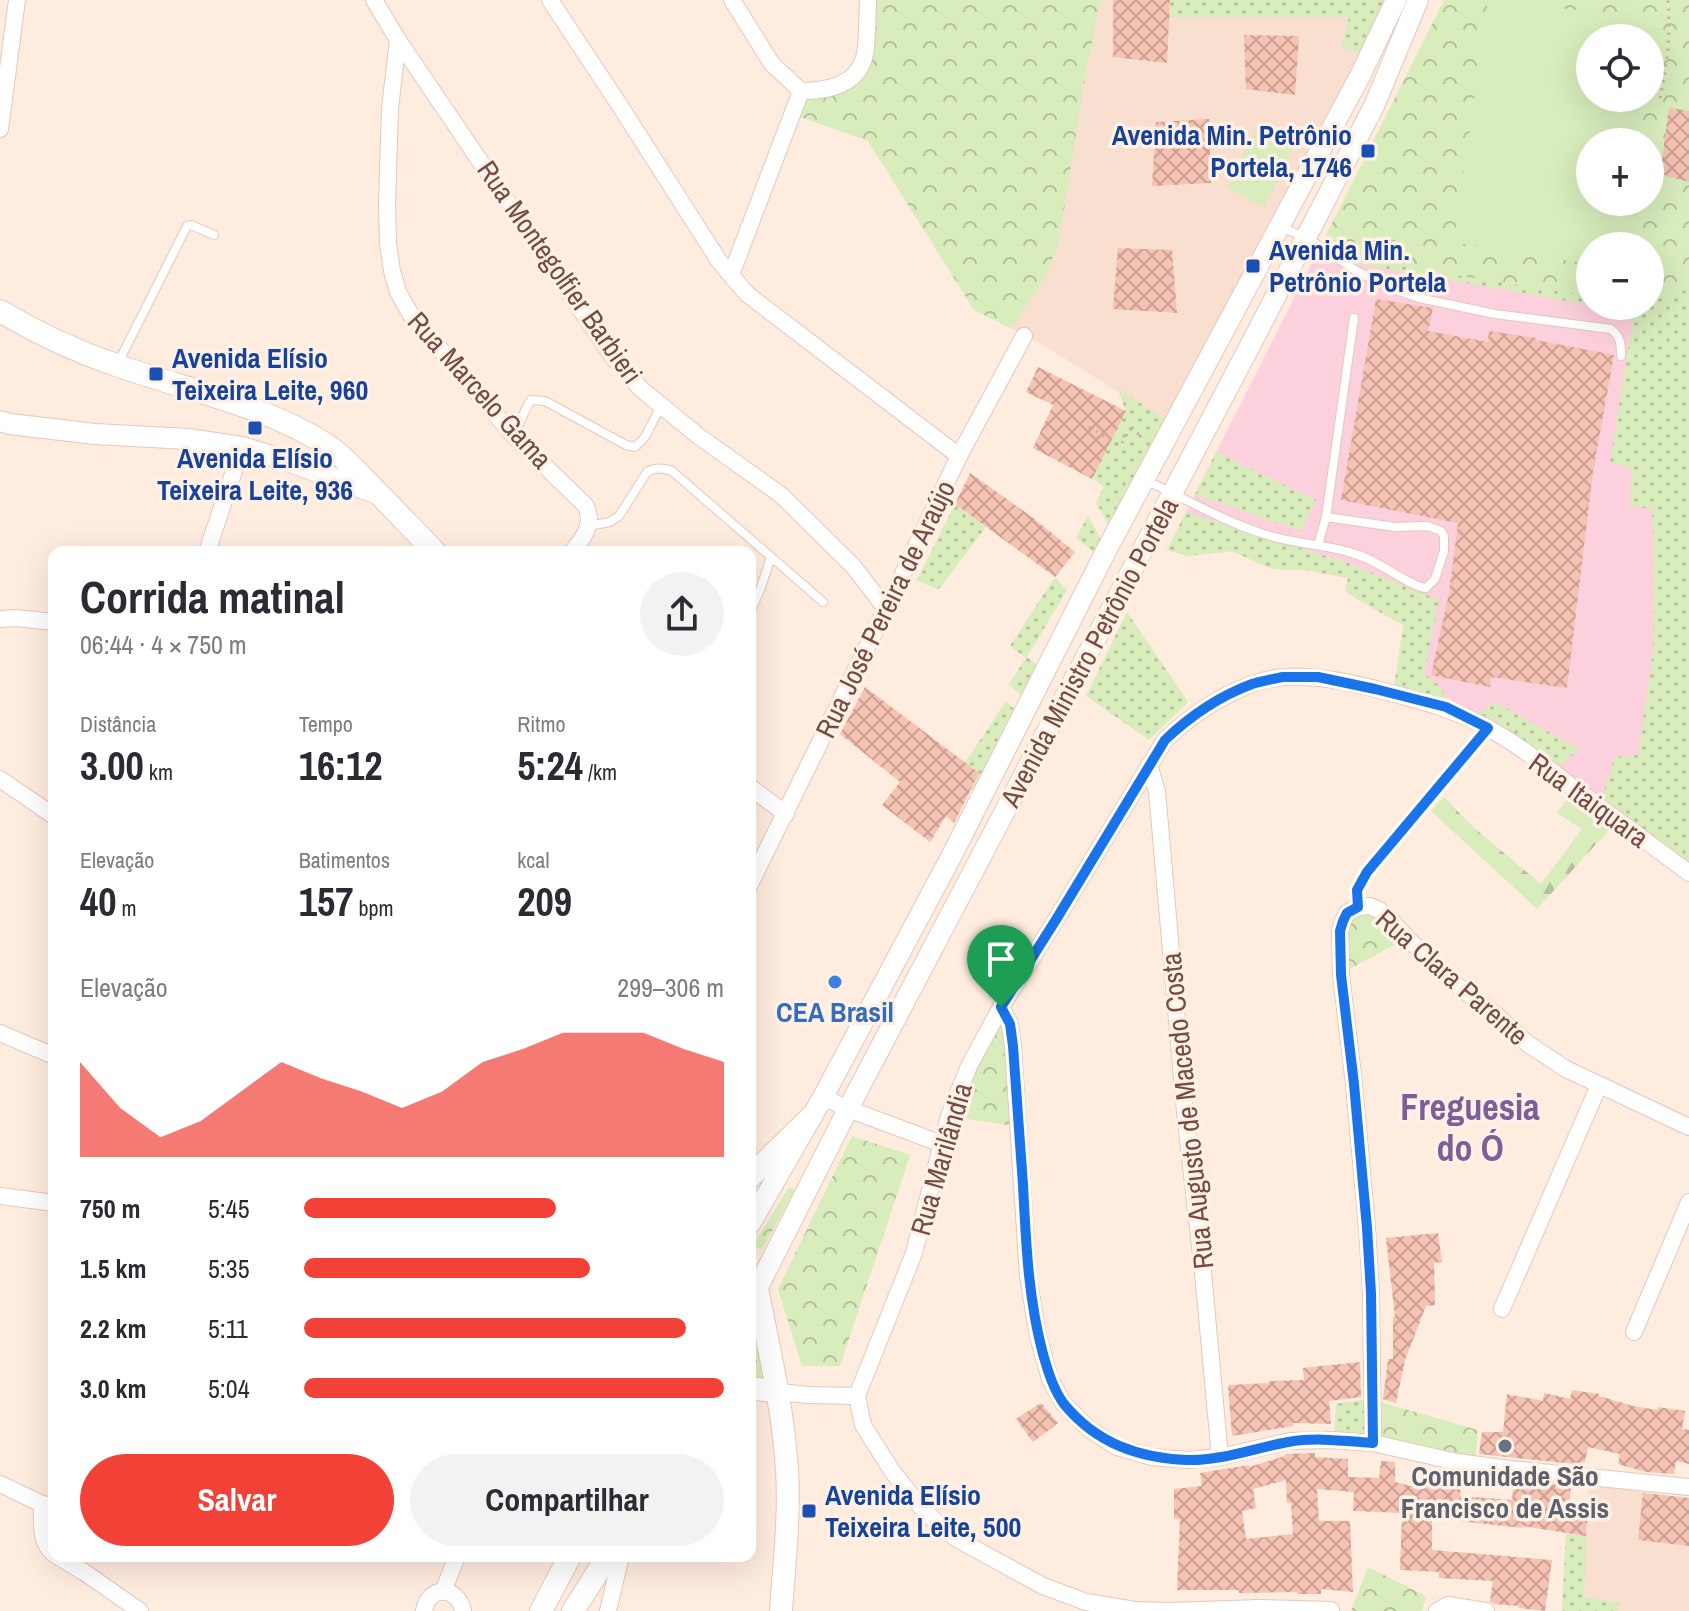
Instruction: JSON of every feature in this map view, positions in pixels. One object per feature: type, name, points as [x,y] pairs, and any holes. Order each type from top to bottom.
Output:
[{"type":"main road","points":[[0,311],[77,351],[239,404],[307,434],[356,468],[429,546]]},
{"type":"main road","points":[[756,1171],[811,1117]]},
{"type":"main road","points":[[756,1304],[779,1392],[787,1472],[781,1611]]},
{"type":"main road","points":[[756,1389],[779,1392]]},
{"type":"main road","points":[[545,1604],[567,1562]]},
{"type":"main road","points":[[577,1609],[604,1562]]},
{"type":"street","points":[[0,129],[17,0]]},
{"type":"street","name":"Rua Montegolfier Barbieri","points":[[374,0],[612,356],[661,406],[781,495],[853,566],[886,609]]},
{"type":"street","points":[[550,0],[719,261],[747,294],[959,456]]},
{"type":"street","points":[[732,0],[772,64],[801,91],[838,87],[854,76],[864,59],[868,0]]},
{"type":"street","name":"Avenida Ministro Petrônio Portela","points":[[756,1213],[823,1097],[951,857],[1107,549],[1360,76],[1396,0]]},
{"type":"street","name":"Avenida Ministro Petrônio Portela","points":[[756,1282],[1374,106],[1418,0]]},
{"type":"street","name":"Rua Marcelo Gama","points":[[398,40],[390,108],[387,204],[388,243],[398,292],[411,315],[514,436],[586,506],[589,513],[586,531]]},
{"type":"street","points":[[731,275],[801,91]]},
{"type":"street","name":"Rua José Pereira de Araújo","points":[[756,872],[959,456],[1024,336]]},
{"type":"street","points":[[0,421],[95,434],[188,439],[242,447],[378,494]]},
{"type":"street","points":[[209,546],[242,447]]},
{"type":"street","points":[[576,546],[586,531]]},
{"type":"street","points":[[0,619],[48,621]]},
{"type":"street","name":"Rua Marilândia","points":[[857,1396],[914,1253],[949,1116],[960,1086],[1001,1007],[1165,740],[1183,722],[1216,702],[1253,684],[1283,677],[1318,677],[1375,689],[1446,707],[1488,728]]},
{"type":"street","points":[[1358,907],[1357,890],[1367,872],[1488,728]]},
{"type":"street","name":"Rua Itaiquara","points":[[1488,728],[1538,761],[1689,873]]},
{"type":"street","name":"Rua Augusto de Macedo Costa","points":[[1149,765],[1157,791],[1220,1457]]},
{"type":"street","points":[[0,779],[48,812]]},
{"type":"street","points":[[756,792],[786,814]]},
{"type":"street","name":"Rua Clara Parente","points":[[1373,1443],[1367,1228],[1341,975],[1340,931],[1347,913],[1358,907],[1370,906],[1379,910],[1459,987],[1528,1044],[1566,1069],[1689,1127]]},
{"type":"street","points":[[1001,1007],[1010,1024],[1013,1046],[1028,1276],[1038,1336],[1050,1379],[1063,1403],[1089,1429],[1117,1447],[1152,1457],[1188,1460],[1220,1457],[1311,1439],[1373,1443],[1476,1465],[1689,1487]]},
{"type":"street","points":[[0,1033],[48,1053]]},
{"type":"street","points":[[1502,1309],[1599,1085]]},
{"type":"street","points":[[823,1097],[942,1144]]},
{"type":"street","points":[[0,1196],[48,1202]]},
{"type":"street","points":[[1634,1332],[1689,1202]]},
{"type":"street","points":[[779,1392],[857,1396],[863,1425],[920,1506],[941,1527],[967,1545],[1043,1586],[1086,1602],[1135,1610],[1331,1610]]},
{"type":"street","points":[[0,1484],[48,1505],[42,1535],[48,1547]]},
{"type":"street","points":[[67,1562],[140,1611]]},
{"type":"street","points":[[443,1592],[455,1562]]},
{"type":"street","points":[[608,1611],[620,1562]]},
{"type":"street","points":[[424,1611],[432,1595],[443,1592],[456,1596],[463,1611]]},
{"type":"street","points":[[545,1604],[563,1597],[577,1609]]},
{"type":"street","points":[[1437,1611],[1448,1605],[1486,1611]]},
{"type":"lane","points":[[117,366],[187,226],[214,235]]},
{"type":"lane","points":[[1280,226],[1306,237],[1387,287],[1419,298],[1495,314],[1611,329],[1618,335],[1621,356]]},
{"type":"lane","points":[[1318,545],[1326,517],[1354,318]]},
{"type":"lane","points":[[514,436],[528,402],[533,399],[545,401],[635,447],[645,437],[661,406]]},
{"type":"lane","points":[[586,531],[619,516],[647,472],[664,468],[679,476],[823,602]]},
{"type":"lane","points":[[1144,481],[1263,534],[1365,557],[1418,588],[1426,588],[1435,579],[1444,551],[1444,536],[1434,527],[1395,527],[1326,517]]},
{"type":"lane","points":[[756,599],[771,557]]},
{"type":"path","points":[[1664,80],[1669,30],[1668,0]]},
{"type":"path","points":[[1089,427],[1120,446],[1130,429],[1162,446]]},
{"type":"shaded area","points":[[1101,0],[1396,0],[1173,426],[1012,329],[1045,277]]},
{"type":"shaded area","points":[[1317,253],[1576,294],[1576,320],[1651,320],[1689,873],[1552,772],[1446,707],[1424,674],[1436,610],[1348,578],[1305,570],[1272,569],[1232,551],[1188,556],[1167,550]]},
{"type":"shaded area","points":[[1589,1485],[1689,1498],[1689,1611],[1562,1611],[1566,1534],[1586,1535]]},
{"type":"green space","points":[[868,0],[1101,0],[1085,77],[1059,242],[1045,277],[1012,329],[974,310],[868,141],[792,114],[801,91],[854,76]]},
{"type":"green space","points":[[1170,0],[1396,0],[1369,57],[1341,47],[1349,17],[1170,17]]},
{"type":"green space","points":[[1444,0],[1689,0],[1689,289],[1664,296],[1664,232],[1576,232],[1576,294],[1317,253]]},
{"type":"green space","points":[[1488,0],[1656,21],[1656,24],[1576,24],[1576,112],[1643,112],[1641,128],[1576,128],[1576,216],[1628,216],[1626,232],[1576,232],[1576,262],[1454,242]]},
{"type":"green space","points":[[1256,129],[1295,144],[1264,207],[1227,187]]},
{"type":"green space","points":[[1689,194],[1689,873],[1599,806],[1615,757],[1638,755],[1653,654],[1652,509],[1630,506],[1632,469],[1610,462],[1633,320],[1664,320],[1664,235]]},
{"type":"green space","points":[[1317,253],[1576,294],[1576,303],[1365,265],[1314,259]]},
{"type":"green space","points":[[1117,387],[1173,426],[1114,535],[1096,502],[1104,487],[1092,479],[1126,411]]},
{"type":"green space","points":[[1216,452],[1316,500],[1301,531],[1195,495]]},
{"type":"green space","points":[[955,504],[986,527],[938,590],[917,580]]},
{"type":"green space","points":[[1186,512],[1345,562],[1439,600],[1424,674],[1443,691],[1446,707],[1393,694],[1403,625],[1345,591],[1348,578],[1305,570],[1272,569],[1232,551],[1188,556],[1167,550]]},
{"type":"green space","points":[[1088,516],[1107,549],[1102,559],[1076,538]]},
{"type":"green space","points":[[1055,577],[1067,590],[1027,657],[1045,671],[1029,703],[1009,684],[1026,658],[1010,646]]},
{"type":"green space","points":[[1127,612],[1188,702],[1149,740],[1086,696]]},
{"type":"green space","points":[[1006,701],[1022,717],[982,796],[955,778]]},
{"type":"green space","points":[[1495,702],[1579,749],[1552,772],[1471,719]]},
{"type":"green space","points":[[1444,797],[1473,827],[1541,884],[1582,829],[1557,813],[1567,799],[1610,829],[1537,909],[1431,811]]},
{"type":"green space","points":[[1368,909],[1405,939],[1344,972],[1342,945],[1350,915]]},
{"type":"green space","points":[[1001,1007],[1019,1127],[949,1116]]},
{"type":"green space","points":[[852,1136],[910,1155],[840,1366],[802,1366],[778,1289]]},
{"type":"green space","points":[[789,1187],[795,1190],[762,1250],[756,1247],[756,1240]]},
{"type":"green space","points":[[756,1319],[779,1392],[756,1389]]},
{"type":"green space","points":[[1366,1399],[1366,1431],[1357,1438],[1334,1435],[1336,1404]]},
{"type":"green space","points":[[1376,1401],[1478,1430],[1475,1460],[1374,1440]]},
{"type":"green space","points":[[1566,1534],[1586,1536],[1584,1597],[1619,1603],[1617,1611],[1562,1611]]},
{"type":"green space","points":[[1368,1567],[1426,1596],[1422,1611],[1351,1611]]},
{"type":"building","points":[[1113,0],[1170,0],[1167,63],[1113,57]]},
{"type":"building","points":[[1244,35],[1299,36],[1295,95],[1246,89]]},
{"type":"building","points":[[1669,108],[1689,111],[1689,182],[1664,175]]},
{"type":"building","points":[[1209,119],[1211,183],[1152,186],[1156,122]]},
{"type":"building","points":[[1118,248],[1172,250],[1177,313],[1113,309]]},
{"type":"building","points":[[1376,299],[1433,308],[1428,331],[1488,342],[1489,331],[1614,355],[1593,471],[1567,688],[1491,677],[1490,687],[1431,675],[1449,593],[1458,523],[1341,500]]},
{"type":"building","points":[[1038,367],[1126,411],[1092,479],[1033,448],[1053,405],[1026,392]]},
{"type":"building","points":[[970,473],[1075,552],[1055,577],[955,504]]},
{"type":"building","points":[[865,687],[979,773],[954,823],[946,816],[930,842],[882,805],[900,782],[840,734]]},
{"type":"building","points":[[1438,1233],[1442,1262],[1434,1263],[1435,1305],[1426,1306],[1405,1360],[1396,1403],[1383,1399],[1388,1359],[1393,1359],[1395,1317],[1386,1238]]},
{"type":"building","points":[[1360,1362],[1361,1397],[1329,1401],[1331,1424],[1293,1423],[1293,1426],[1232,1436],[1228,1385],[1304,1380],[1303,1368]]},
{"type":"building","points":[[1572,1390],[1599,1394],[1633,1406],[1685,1411],[1682,1429],[1689,1430],[1689,1464],[1676,1461],[1674,1474],[1646,1472],[1618,1464],[1620,1454],[1588,1447],[1584,1465],[1479,1454],[1482,1432],[1503,1432],[1507,1394],[1543,1401],[1544,1393],[1570,1399]]},
{"type":"building","points":[[1041,1403],[1058,1423],[1033,1442],[1016,1419]]},
{"type":"building","points":[[1315,1453],[1315,1457],[1348,1459],[1348,1477],[1379,1478],[1381,1461],[1395,1462],[1395,1482],[1422,1489],[1424,1474],[1462,1476],[1460,1496],[1512,1500],[1514,1480],[1571,1486],[1569,1506],[1588,1508],[1586,1536],[1523,1526],[1432,1518],[1432,1550],[1552,1560],[1545,1611],[1494,1604],[1490,1601],[1493,1581],[1439,1578],[1439,1572],[1400,1570],[1402,1513],[1353,1511],[1354,1492],[1317,1489],[1319,1521],[1350,1521],[1353,1592],[1321,1589],[1321,1594],[1297,1594],[1177,1590],[1180,1519],[1174,1519],[1174,1489],[1202,1486],[1200,1473],[1249,1467],[1285,1454]],"holes":[[[1286,1480],[1287,1503],[1291,1503],[1293,1534],[1246,1539],[1242,1511],[1256,1508],[1253,1489]]]},
{"type":"building","points":[[1643,1493],[1689,1498],[1689,1546],[1638,1540]]},
{"type":"place","name":"Avenida Min. Petrônio Portela, 1746","points":[[1368,151]]},
{"type":"place","name":"Avenida Min. Petrônio Portela","points":[[1253,266]]},
{"type":"place","name":"Avenida Elísio Teixeira Leite, 960","points":[[156,374]]},
{"type":"place","name":"Avenida Elísio Teixeira Leite, 936","points":[[255,428]]},
{"type":"place","name":"CEA Brasil","points":[[835,982]]},
{"type":"place","name":"Comunidade São Francisco de Assis","points":[[1505,1446]]},
{"type":"place","name":"Avenida Elísio Teixeira Leite, 500","points":[[809,1511]]},
{"type":"district","name":"Freguesia do Ó","points":[[1470,1128]]},
{"type":"route","points":[[1283,677],[1318,677],[1446,707],[1488,728],[1367,872],[1357,890],[1358,907],[1347,913],[1340,931],[1341,975],[1367,1228],[1373,1443],[1311,1439],[1220,1457],[1188,1460],[1152,1457],[1117,1447],[1089,1429],[1063,1403],[1050,1379],[1038,1336],[1028,1276],[1013,1046],[1010,1024],[1001,1007],[1165,740],[1183,722],[1216,702],[1253,684],[1283,677]]}]
